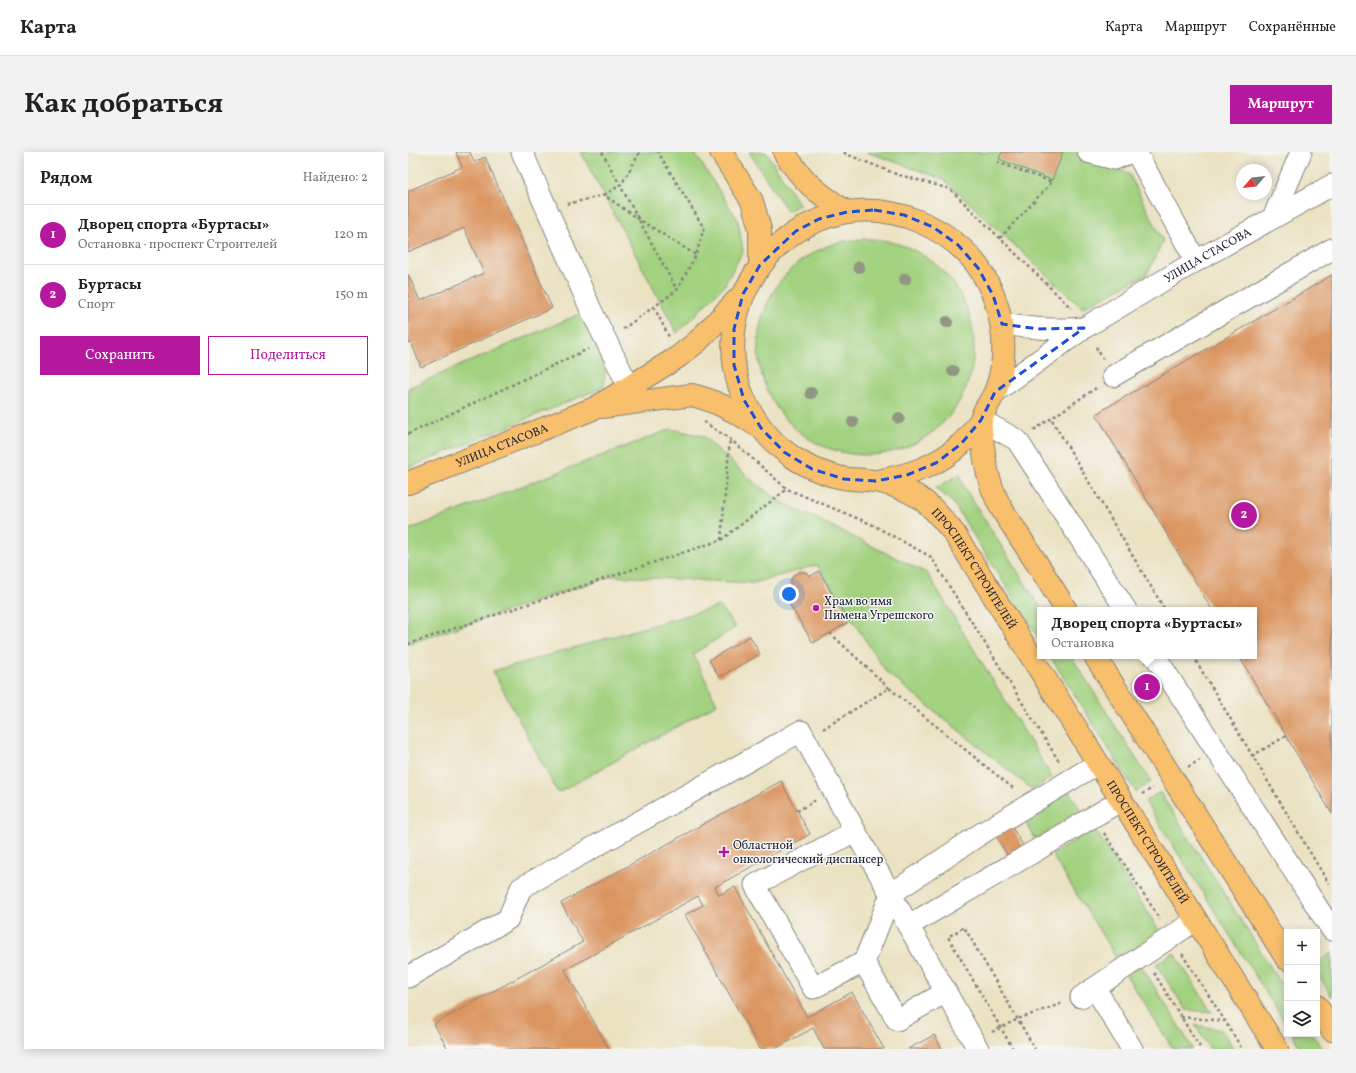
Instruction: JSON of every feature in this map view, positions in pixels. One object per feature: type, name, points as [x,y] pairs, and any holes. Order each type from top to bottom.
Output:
[{"type":"main road","points":[[721,152],[752,201],[760,229],[760,265]]},
{"type":"main road","points":[[784,152],[797,173],[819,194],[847,212],[874,210],[904,215],[932,227],[958,245],[982,274],[993,295],[1002,324],[1003,347],[1001,370],[995,392],[981,420],[961,444],[936,463],[907,475],[876,481]]},
{"type":"main road","name":"ПРОСПЕКТ СТРОИТЕЛЕЙ","points":[[847,212],[819,219],[796,231],[776,246],[760,265],[743,294],[734,329],[734,365],[744,400],[761,428],[784,452],[812,469],[844,479],[876,481],[914,494],[937,512],[954,533],[1120,801],[1278,1049]]},
{"type":"main road","name":"УЛИЦА СТАСОВА","points":[[408,483],[595,408],[678,357],[698,341],[743,294]]},
{"type":"main road","name":"УЛИЦА СТАСОВА","points":[[595,408],[692,396],[705,398],[735,411],[761,428]]},
{"type":"main road","points":[[981,420],[986,470],[997,501],[1064,607]]},
{"type":"main road","points":[[1097,659],[1284,954]]},
{"type":"main road","points":[[1320,1011],[1332,1030]]},
{"type":"street","points":[[522,152],[591,310],[629,387]]},
{"type":"street","points":[[1088,152],[1115,159],[1132,152]]},
{"type":"street","points":[[1136,152],[1196,261]]},
{"type":"street","points":[[1273,218],[1299,154]]},
{"type":"street","name":"УЛИЦА СТАСОВА","points":[[995,392],[1084,328],[1196,261],[1332,185]]},
{"type":"street","points":[[1113,376],[1332,249]]},
{"type":"street","name":"УЛИЦА СТАСОВА","points":[[1002,324],[1050,330],[1084,328]]},
{"type":"street","points":[[981,420],[1017,440],[1124,607]]},
{"type":"street","points":[[1157,659],[1332,930]]},
{"type":"street","points":[[408,977],[508,919],[520,888],[801,731],[855,831],[976,1046]]},
{"type":"street","points":[[855,831],[755,886],[813,988],[864,962],[890,894],[982,833],[1097,764]]},
{"type":"street","points":[[908,926],[1120,801]]},
{"type":"street","points":[[1132,1049],[1088,993],[1196,920]]},
{"type":"street","points":[[864,962],[897,1020],[946,992]]},
{"type":"path","points":[[602,152],[677,290]]},
{"type":"path","points":[[547,210],[604,195],[621,185],[640,152]]},
{"type":"path","points":[[844,152],[896,174],[950,189],[1073,310]]},
{"type":"path","points":[[997,162],[1052,182],[1000,238]]},
{"type":"path","points":[[604,195],[640,220],[696,255]]},
{"type":"path","points":[[654,306],[678,357]]},
{"type":"path","points":[[1017,440],[1052,420],[1113,376]]},
{"type":"path","points":[[692,396],[696,417],[730,439],[787,489],[871,524],[931,557],[1070,780]]},
{"type":"path","points":[[1052,420],[1163,607]]},
{"type":"path","points":[[721,540],[730,439]]},
{"type":"path","points":[[408,644],[721,540],[787,489]]},
{"type":"path","points":[[830,633],[889,688],[1032,803]]},
{"type":"path","points":[[1195,659],[1332,889]]},
{"type":"path","points":[[806,740],[889,688]]},
{"type":"path","points":[[1252,756],[1286,736]]},
{"type":"path","points":[[1093,817],[1172,937],[1242,1049]]},
{"type":"path","points":[[1013,1049],[948,937],[964,927],[1035,1049]]},
{"type":"path","points":[[1143,956],[1201,1049]]},
{"type":"path","points":[[976,1046],[1000,1027],[1088,993]]},
{"type":"path","points":[[1181,1017],[1225,1021]]},
{"type":"highlighted area","points":[[874,210],[904,215],[933,227],[958,245],[978,268],[993,295],[1002,324],[1038,329],[1084,328],[995,392],[981,420],[961,444],[936,463],[907,475],[876,481],[844,479],[812,469],[784,452],[761,428],[744,400],[734,365],[734,329],[743,294],[760,265],[796,231],[819,219],[847,212]]},
{"type":"green space","points":[[581,152],[694,152],[738,220],[743,251],[724,286],[677,333]]},
{"type":"green space","points":[[749,152],[766,152],[800,205],[787,211]]},
{"type":"green space","points":[[867,152],[1078,152],[1129,174],[1163,241],[1147,274],[1082,308],[943,179]]},
{"type":"green space","points":[[855,239],[877,239],[897,243],[917,252],[935,263],[950,278],[961,296],[970,316],[974,336],[974,358],[970,378],[966,388],[950,416],[935,431],[917,442],[897,451],[877,455],[855,455],[835,451],[815,442],[797,431],[782,416],[771,398],[762,378],[758,358],[758,336],[762,316],[771,296],[782,278],[797,263],[815,252],[835,243]]},
{"type":"green space","points":[[582,313],[594,332],[605,366],[604,387],[408,468],[408,388]]},
{"type":"green space","points":[[671,429],[703,436],[756,484],[782,502],[927,573],[1052,777],[1033,790],[886,672],[817,565],[753,583],[612,576],[408,644],[408,530]]},
{"type":"green space","points":[[960,474],[964,487],[1040,607],[1037,607],[1037,635],[953,503],[936,488]]},
{"type":"green space","points":[[719,606],[736,627],[693,654],[717,704],[558,793],[493,671]]},
{"type":"green space","points":[[1052,659],[1073,659],[1151,782],[1136,792]]},
{"type":"green space","points":[[1069,791],[1082,812],[1036,840],[1024,819]]},
{"type":"green space","points":[[1160,792],[1284,988],[1284,1021],[1145,801]]},
{"type":"green space","points":[[1094,828],[1162,935],[1119,962],[1052,855]]},
{"type":"green space","points":[[1174,953],[1212,1012],[1186,1010],[1156,964]]},
{"type":"green space","points":[[1332,953],[1332,997],[1320,978],[1320,961]]},
{"type":"green space","points":[[1141,965],[1193,1049],[1173,1049],[1126,975]]},
{"type":"green space","points":[[1195,1025],[1222,1030],[1234,1049],[1210,1049]]},
{"type":"green space","points":[[1294,1037],[1315,1037],[1322,1049],[1301,1049]]},
{"type":"building","points":[[456,152],[470,152],[474,162],[485,157],[552,308],[421,367],[411,342],[408,343],[408,274],[420,301],[484,273],[464,228],[408,252],[408,191],[462,167]]},
{"type":"building","points":[[1002,152],[1063,152],[1052,180],[999,159]]},
{"type":"building","points":[[1332,275],[1332,814],[1241,659],[1257,659],[1257,607],[1210,607],[1096,414]]},
{"type":"building","name":"Храм во имя Пимена Угрешского","points":[[819,571],[849,622],[813,643],[783,593],[791,588],[790,582],[793,576],[799,572],[805,572],[811,576]]},
{"type":"building","points":[[750,636],[760,654],[719,677],[709,660]]},
{"type":"building","points":[[781,781],[810,834],[715,887],[719,895],[735,887],[807,1017],[852,992],[884,1049],[824,1049],[813,1028],[775,1049],[760,1049],[685,915],[703,905],[698,896],[565,970],[609,1049],[448,1049],[434,1024],[583,942],[561,903]]},
{"type":"building","points":[[1012,827],[1025,849],[1009,858],[996,836]]},
{"type":"building","points":[[934,1035],[942,1049],[908,1049]]},
{"type":"place","name":"Буртасы","points":[[1244,515]]},
{"type":"place","name":"Храм во имя Пимена Угрешского","points":[[816,608]]},
{"type":"place","name":"Дворец спорта «Буртасы»","points":[[1147,687]]},
{"type":"place","name":"Областной онкологический диспансер","points":[[724,852]]}]
